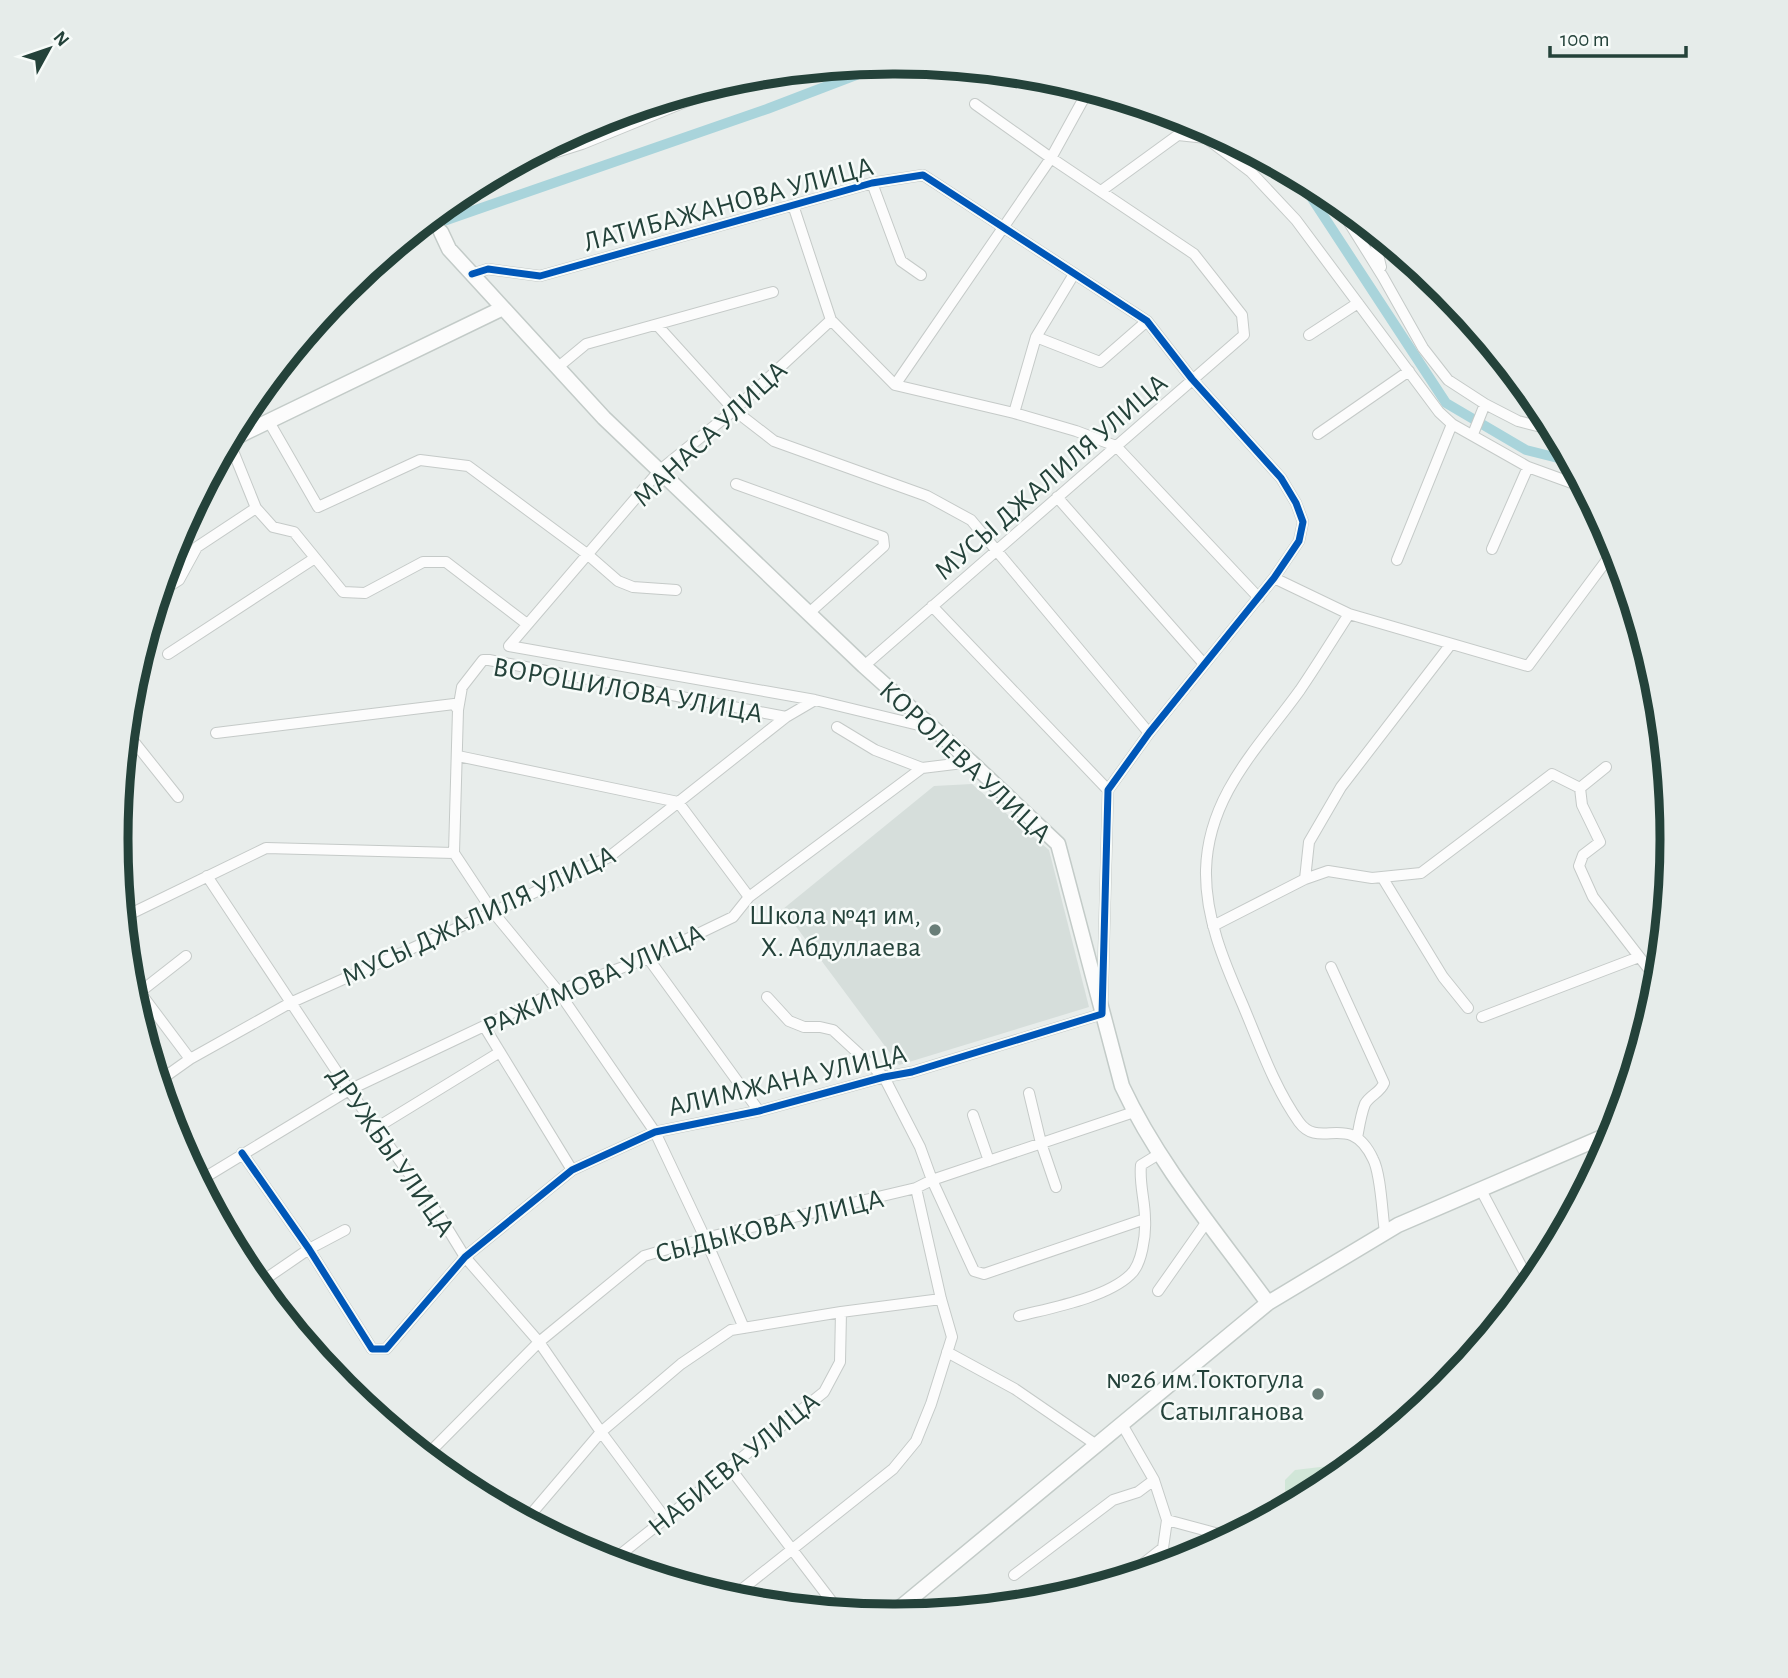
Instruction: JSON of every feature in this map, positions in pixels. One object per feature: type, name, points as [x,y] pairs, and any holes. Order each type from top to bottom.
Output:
[{"type":"street","points":[[895,385],[1051,158],[1084,98]]},
{"type":"street","name":"МУСЫ ДЖАЛИЛЯ УЛИЦА","points":[[864,666],[1244,335],[1242,315],[1194,254],[975,104]]},
{"type":"street","points":[[553,153],[673,107]]},
{"type":"street","points":[[1101,191],[1178,135],[1199,137]]},
{"type":"street","points":[[1213,143],[1251,172],[1296,220],[1439,412],[1452,424],[1528,467],[1572,483]]},
{"type":"street","name":"ЛАТИБАЖАНОВА УЛИЦА","points":[[472,274],[488,269],[540,276],[872,183],[923,174],[1147,321],[1192,379],[1281,478],[1296,503],[1303,522],[1299,541],[1274,578],[1149,733],[1108,790]]},
{"type":"street","points":[[872,183],[901,261],[921,275]]},
{"type":"street","points":[[793,205],[831,320],[895,385],[1076,431],[1116,446],[1259,598]]},
{"type":"street","points":[[439,225],[441,232]]},
{"type":"street","points":[[1351,226],[1423,348],[1448,380],[1518,421],[1538,426]]},
{"type":"street","name":"КОРОЛЕВА УЛИЦА","points":[[441,232],[449,249],[604,418],[864,666],[1058,844],[1122,1086],[1160,1154],[1269,1303]]},
{"type":"street","points":[[1375,244],[1383,277]]},
{"type":"street","points":[[1014,414],[1036,337],[1074,274]]},
{"type":"street","points":[[557,368],[586,344],[772,292]]},
{"type":"street","points":[[1309,335],[1358,303]]},
{"type":"street","points":[[247,431],[503,308]]},
{"type":"street","name":"МАНАСА УЛИЦА","points":[[509,646],[659,471],[734,410],[831,320]]},
{"type":"street","points":[[1036,337],[1100,362],[1147,321]]},
{"type":"street","points":[[657,325],[734,410],[774,441],[927,496],[971,520],[1149,733]]},
{"type":"street","points":[[1318,434],[1409,371]]},
{"type":"street","points":[[1472,433],[1485,404]]},
{"type":"street","points":[[268,420],[318,507],[420,460],[468,466],[587,554],[618,581],[633,587],[676,590]]},
{"type":"street","points":[[1397,560],[1452,424]]},
{"type":"street","name":"ВОРОШИЛОВА УЛИЦА","points":[[233,452],[256,508],[273,527],[293,532],[343,592],[365,593],[423,562],[446,562],[527,624]]},
{"type":"street","points":[[1492,549],[1528,467]]},
{"type":"street","points":[[736,484],[883,537],[884,545],[809,613]]},
{"type":"street","points":[[1056,498],[1204,664]]},
{"type":"street","points":[[172,584],[179,580],[197,547],[256,508]]},
{"type":"street","points":[[167,654],[315,558]]},
{"type":"street","points":[[1274,578],[1349,614],[1528,666],[1607,560]]},
{"type":"street","points":[[932,606],[1108,790],[1102,1014]]},
{"type":"street","points":[[1349,614],[1300,689],[1234,777],[1212,830],[1206,871],[1213,926],[1226,966],[1285,1102],[1304,1129],[1318,1135],[1344,1131],[1364,1143],[1374,1161],[1385,1232]]},
{"type":"street","points":[[1305,879],[1309,842],[1340,787],[1451,644]]},
{"type":"street","name":"ВОРОШИЛОВА УЛИЦА","points":[[509,646],[815,700],[932,729]]},
{"type":"street","name":"ВОРОШИЛОВА УЛИЦА","points":[[458,710],[462,687],[482,660],[489,660],[786,717]]},
{"type":"street","name":"МУСЫ ДЖАЛИЛЯ УЛИЦА","points":[[166,1076],[190,1059],[290,1003],[609,857],[786,717],[815,700]]},
{"type":"street","points":[[216,733],[454,704],[458,710],[454,853],[493,912],[558,991],[655,1132],[744,1328]]},
{"type":"street","points":[[836,727],[876,750],[922,768]]},
{"type":"street","points":[[135,743],[178,797]]},
{"type":"street","points":[[458,756],[678,802],[749,897]]},
{"type":"street","name":"РАЖИМОВА УЛИЦА","points":[[206,1176],[349,1090],[558,991],[648,958],[733,917],[749,897],[922,768],[971,762]]},
{"type":"street","points":[[1580,789],[1606,767]]},
{"type":"street","points":[[1213,926],[1305,879],[1328,871],[1372,878],[1420,873],[1552,774],[1580,789]]},
{"type":"street","points":[[1580,789],[1582,805],[1600,842],[1583,855],[1579,866],[1593,897],[1648,969]]},
{"type":"street","points":[[132,912],[266,848],[454,853]]},
{"type":"street","name":"ДРУЖБЫ УЛИЦА","points":[[207,876],[349,1090],[466,1257],[539,1342],[665,1518]]},
{"type":"street","points":[[1382,877],[1443,977],[1468,1008]]},
{"type":"street","points":[[143,989],[186,956]]},
{"type":"street","points":[[1482,1017],[1639,957]]},
{"type":"street","points":[[648,958],[759,1111]]},
{"type":"street","points":[[1331,967],[1384,1083],[1365,1105],[1357,1138]]},
{"type":"street","points":[[767,997],[789,1021],[804,1027],[833,1030],[884,1077],[920,1147],[932,1180],[974,1271],[984,1274],[1145,1219]]},
{"type":"street","points":[[146,1000],[190,1059]]},
{"type":"street","name":"АЛИМЖАНА УЛИЦА","points":[[309,1250],[372,1349],[386,1349],[466,1257],[572,1170],[655,1132],[759,1111],[912,1072],[1102,1014]]},
{"type":"street","points":[[484,1026],[572,1170]]},
{"type":"street","points":[[376,1128],[500,1052]]},
{"type":"street","points":[[1029,1093],[1041,1143],[1056,1187]]},
{"type":"street","name":"СЫДЫКОВА УЛИЦА","points":[[433,1449],[539,1342],[644,1256],[705,1238],[916,1188],[932,1180],[1135,1112]]},
{"type":"street","points":[[973,1115],[989,1161]]},
{"type":"street","points":[[906,1604],[1269,1303],[1398,1225],[1598,1139]]},
{"type":"street","points":[[242,1153],[309,1250]]},
{"type":"street","points":[[1018,1316],[1094,1296],[1131,1275],[1143,1249],[1145,1219],[1140,1182],[1141,1165],[1160,1154]]},
{"type":"street","points":[[742,1589],[893,1469],[916,1441],[952,1337],[916,1188]]},
{"type":"street","points":[[1481,1190],[1524,1272]]},
{"type":"street","points":[[1158,1291],[1208,1220]]},
{"type":"street","points":[[268,1278],[345,1230]]},
{"type":"street","points":[[532,1513],[601,1432],[681,1364],[731,1330],[941,1299]]},
{"type":"street","name":"НАБИЕВА УЛИЦА","points":[[621,1554],[824,1392],[840,1362],[841,1312]]},
{"type":"street","points":[[947,1352],[1015,1389],[1098,1446]]},
{"type":"street","points":[[1123,1426],[1154,1480],[1167,1520],[1163,1548],[1166,1554]]},
{"type":"street","points":[[730,1468],[832,1602]]},
{"type":"street","points":[[1014,1575],[1113,1500],[1138,1492],[1154,1480]]},
{"type":"street","points":[[1167,1520],[1216,1533]]},
{"type":"street","points":[[1145,1562],[1163,1548]]},
{"type":"shaded area","name":"Школа №41 им, Х. Абдуллаева","points":[[972,784],[1049,850],[1089,1007],[899,1065],[783,909],[934,786]]},
{"type":"green space","points":[[1332,1466],[1287,1495],[1285,1480],[1295,1470]]},
{"type":"waterway","points":[[443,221],[767,109],[857,75]]},
{"type":"waterway","points":[[1312,199],[1446,403],[1526,450],[1558,458]]},
{"type":"cycle path","points":[[242,1153],[309,1249],[372,1349],[386,1349],[465,1257],[572,1170],[655,1132],[759,1111],[912,1072],[1102,1014],[1108,790],[1149,733],[1274,578],[1299,541],[1303,522],[1296,503],[1281,478],[1192,379],[1147,321],[923,175],[872,183],[540,276],[488,269],[472,274]]},
{"type":"place","name":"Школа №41 им, Х. Абдуллаева","points":[[935,930]]},
{"type":"place","name":"№26 им.Токтогула Сатылганова","points":[[1318,1394]]}]
